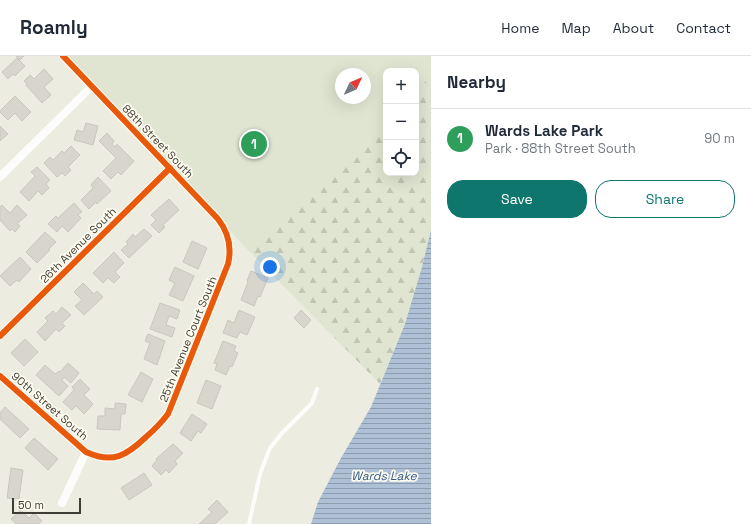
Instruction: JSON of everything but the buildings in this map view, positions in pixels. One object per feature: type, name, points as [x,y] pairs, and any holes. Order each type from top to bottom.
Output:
[{"type":"street","name":"88th Street South","points":[[63,56],[218,219],[223,226],[230,245]]},
{"type":"street","points":[[0,177],[92,86]]},
{"type":"street","name":"26th Avenue South","points":[[0,336],[170,168]]},
{"type":"street","name":"25th Avenue Court South","points":[[86,452],[106,458],[123,455],[132,450],[160,424],[168,414],[228,264],[230,245]]},
{"type":"street","name":"90th Street South","points":[[0,376],[86,452]]},
{"type":"street","points":[[62,503],[86,452]]},
{"type":"lane","points":[[249,524],[260,474],[270,448],[281,434],[312,403],[317,389]]},
{"type":"green space","points":[[63,56],[431,56],[431,76],[419,88],[419,68],[383,68],[383,123],[250,252]]},
{"type":"green space","points":[[83,56],[344,68],[335,68],[335,104],[371,104],[371,69],[383,70],[383,176],[419,176],[419,71],[431,72],[431,230],[405,324],[380,384],[250,252],[222,211]]},
{"type":"water","name":"Wards Lake","points":[[431,230],[431,524],[311,524],[318,502],[341,458],[371,407],[405,324]]},
{"type":"cycle path","points":[[0,376],[86,452],[96,456],[112,458],[119,456],[139,444],[168,414],[228,264],[230,252],[229,240],[222,224],[63,56]]},
{"type":"cycle path","points":[[0,336],[170,168]]},
{"type":"place","name":"Wards Lake Park","points":[[254,144]]}]
